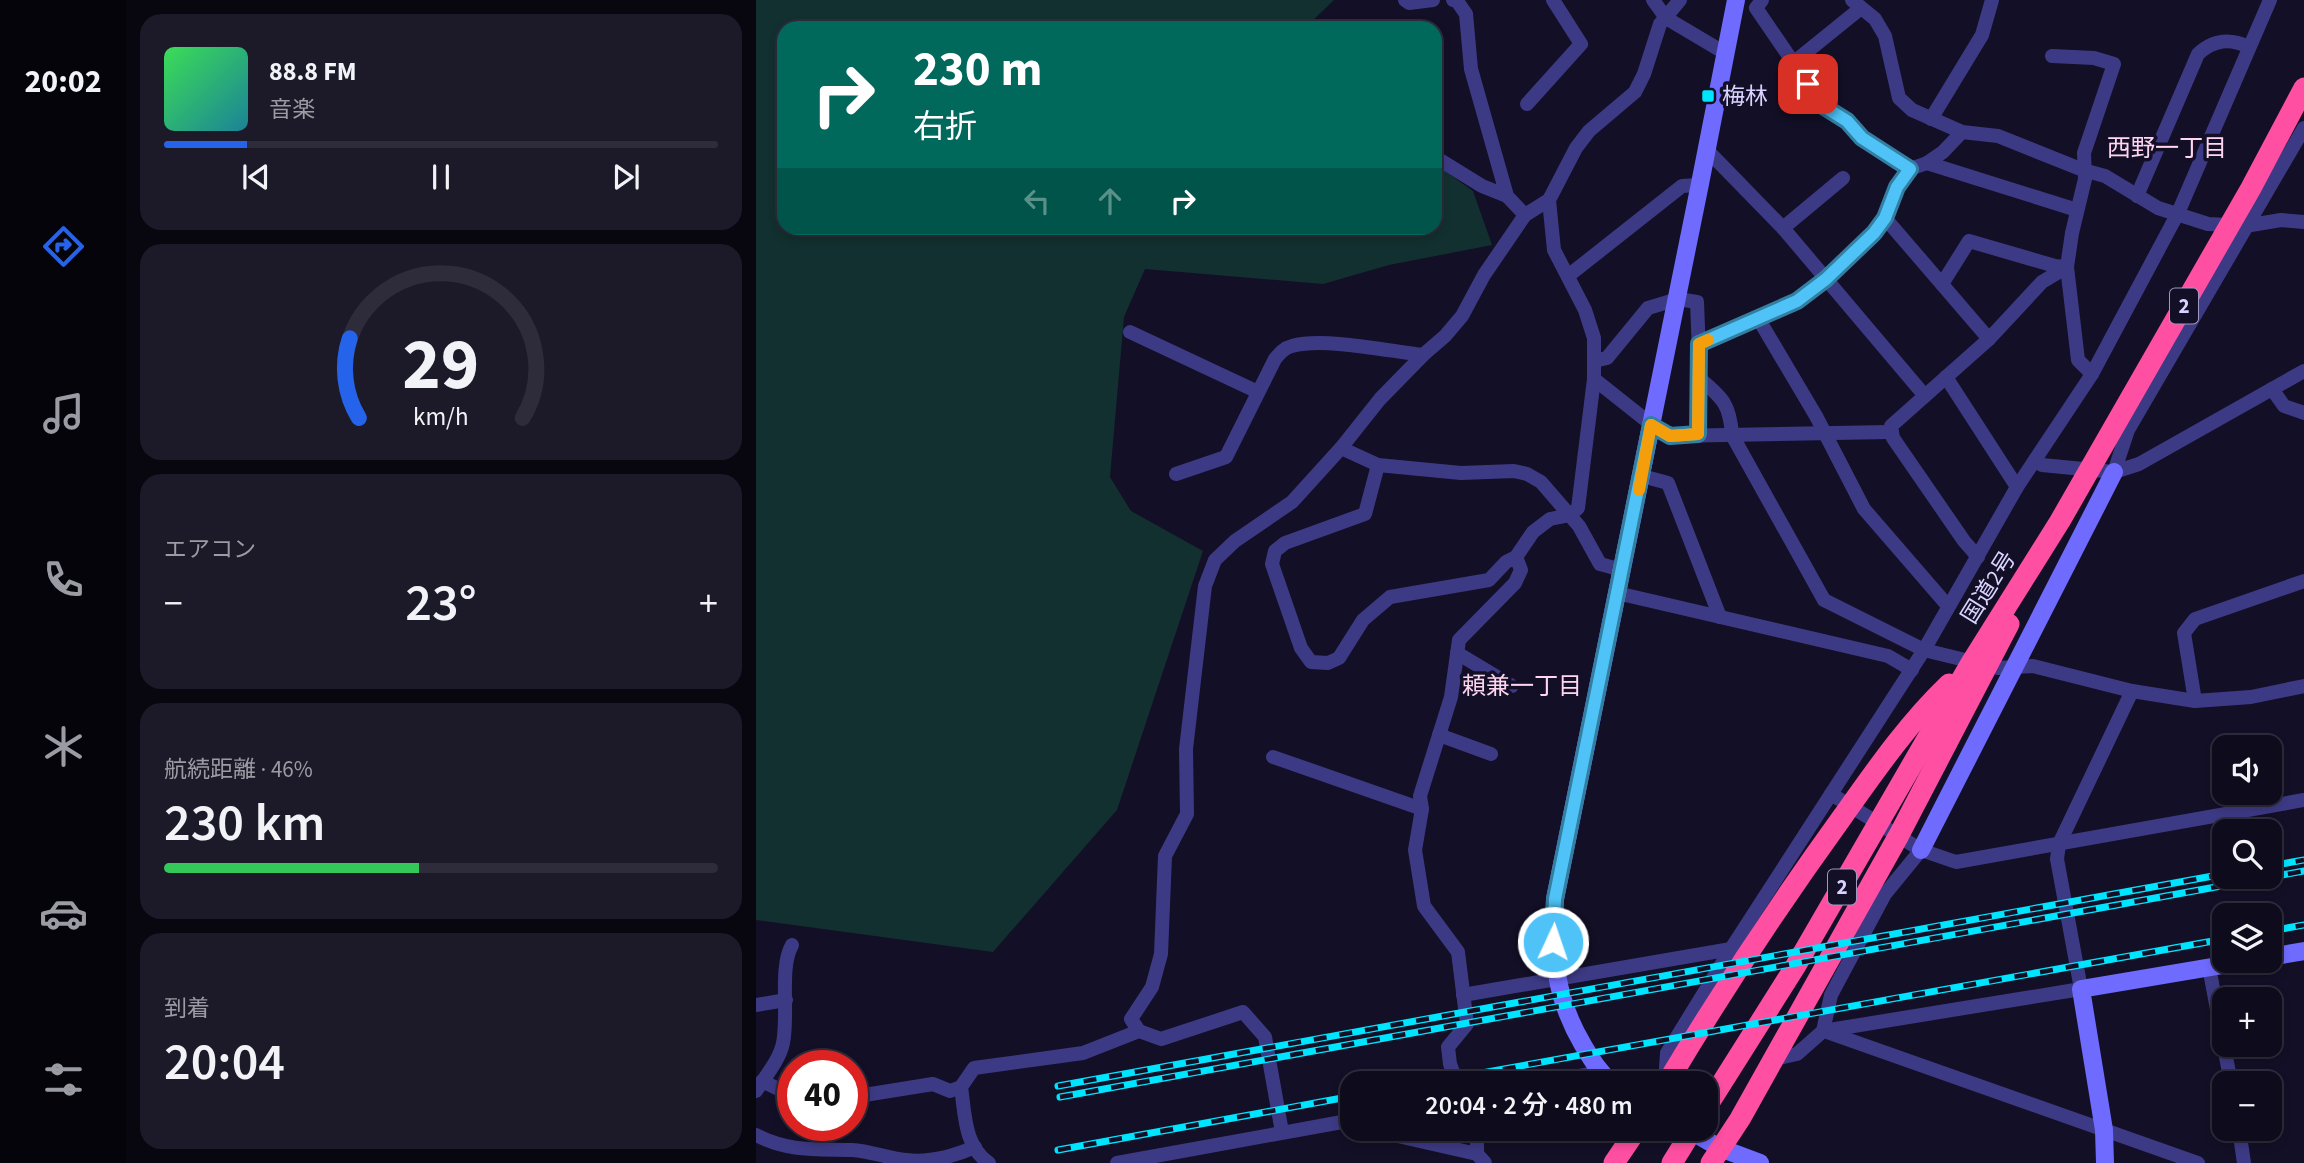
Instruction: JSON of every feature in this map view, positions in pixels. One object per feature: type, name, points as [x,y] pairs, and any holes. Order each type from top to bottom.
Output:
[{"type":"highway","name":"国道2号","points":[[1718,1089],[1802,955],[1971,663],[2060,522],[2251,188],[2304,88]]},
{"type":"highway","points":[[1716,1155],[1741,1119],[1854,915],[1986,671],[2060,522]]},
{"type":"highway","points":[[1673,1071],[1779,905],[1878,767],[1942,691],[1971,663]]},
{"type":"highway","points":[[1614,1163],[1628,1141]]},
{"type":"highway","points":[[1672,1163],[1686,1141]]},
{"type":"street","points":[[1405,0],[1409,4],[1433,0]]},
{"type":"street","points":[[1455,1],[1473,0]]},
{"type":"street","points":[[1527,104],[1581,44],[1552,0]]},
{"type":"street","points":[[1653,0],[1666,18],[1725,53]]},
{"type":"street","points":[[1282,1132],[1265,1037],[1242,1012],[1161,1039],[1139,1031],[1131,1019],[1152,987],[1161,954],[1166,856],[1187,814],[1186,749],[1206,586],[1215,560],[1235,541],[1292,502],[1341,448],[1380,399],[1423,355],[1445,337],[1462,316],[1484,275],[1525,215],[1549,200],[1576,148],[1589,131],[1635,92],[1644,74],[1660,24],[1680,0]]},
{"type":"street","points":[[1602,1071],[1564,1007],[1557,979],[1553,942],[1555,899],[1678,299],[1735,0]]},
{"type":"street","points":[[1762,0],[1756,8],[1823,106],[1847,121],[1862,138],[1910,169]]},
{"type":"street","points":[[1931,118],[1982,35],[1992,0]]},
{"type":"street","points":[[1666,1071],[1667,1053],[1731,949],[1912,670],[2017,487],[2092,374],[2178,213],[2270,0]]},
{"type":"street","points":[[1455,1],[1466,14],[1471,69],[1507,196]]},
{"type":"street","points":[[1793,62],[1856,4],[1875,19],[1885,36],[1899,98],[1912,110],[1962,132],[1998,136],[2105,176],[2158,208],[2208,224],[2245,226],[2281,220],[2304,222]]},
{"type":"street","points":[[2137,196],[2198,54],[2208,44],[2226,40],[2249,47]]},
{"type":"street","points":[[2052,56],[2094,58],[2114,64],[2084,153],[2085,179],[2060,269],[2078,360],[2092,374]]},
{"type":"street","points":[[1823,1031],[1831,995],[1885,894],[1921,850],[2114,472],[2128,429],[2304,128]]},
{"type":"street","points":[[1699,344],[1797,301],[1826,279],[1874,233],[1885,218],[1897,187],[1910,169],[1927,163],[1943,152],[1962,132]]},
{"type":"street","points":[[1705,148],[1783,229],[1925,396]]},
{"type":"street","points":[[1442,162],[1482,186],[1507,196],[1525,215]]},
{"type":"street","points":[[1927,163],[2077,210]]},
{"type":"street","points":[[1783,229],[1843,178]]},
{"type":"street","points":[[1568,276],[1682,186],[1698,185]]},
{"type":"street","points":[[1378,465],[1364,514],[1285,543],[1275,551],[1272,564],[1301,648],[1311,662],[1328,663],[1339,658],[1363,620],[1390,597],[1489,580],[1506,562],[1516,557],[1533,532],[1550,519],[1570,515],[1578,508],[1594,379],[1594,338],[1585,310],[1555,250],[1549,200]]},
{"type":"street","points":[[1885,218],[1989,339]]},
{"type":"street","points":[[1941,284],[1969,241],[2060,269]]},
{"type":"street","points":[[1978,556],[1964,541],[1890,432],[1891,426],[1989,339],[2042,282],[2060,269]]},
{"type":"street","points":[[1594,361],[1607,358],[1648,308],[1678,299],[1697,302],[1700,379],[1698,434]]},
{"type":"street","points":[[1758,318],[1816,416],[1864,509],[1948,606]]},
{"type":"street","points":[[1130,332],[1258,392]]},
{"type":"street","points":[[1175,474],[1226,457],[1275,359],[1284,349],[1293,345],[1316,343],[1423,355]]},
{"type":"street","points":[[2035,460],[2042,465],[2114,472],[2139,464],[2304,372]]},
{"type":"street","points":[[1946,377],[2017,487]]},
{"type":"street","points":[[1594,379],[1651,425],[1670,436],[1890,432]]},
{"type":"street","points":[[1700,379],[1722,397],[1731,415],[1732,435],[1824,600],[1924,650],[1998,668],[2033,666],[2132,691],[2195,701],[2251,696],[2304,686]]},
{"type":"street","points":[[2272,390],[2284,406],[2304,413]]},
{"type":"street","points":[[1341,448],[1378,465],[1461,473],[1514,471],[1541,482],[1579,526],[1600,564],[1622,570]]},
{"type":"street","points":[[1642,477],[1668,483],[1720,617]]},
{"type":"street","points":[[1453,1071],[1448,1046],[1467,1024],[1458,952],[1424,906],[1415,850],[1422,809],[1420,796],[1451,696],[1459,640],[1515,583],[1521,570],[1516,557]]},
{"type":"street","points":[[2195,701],[2184,633],[2195,619],[2304,580]]},
{"type":"street","points":[[1617,593],[1888,656],[1912,670]]},
{"type":"street","points":[[1457,653],[1512,685]]},
{"type":"street","points":[[2105,1163],[2104,1130],[2057,859],[2059,844],[2132,691]]},
{"type":"street","points":[[1439,735],[1491,754]]},
{"type":"street","points":[[1273,757],[1422,809]]},
{"type":"street","points":[[1831,794],[1921,850],[1956,862],[2304,800]]},
{"type":"street","points":[[777,1091],[759,1086],[783,1046],[785,957],[792,945]]},
{"type":"street","points":[[1463,995],[1731,949]]},
{"type":"street","points":[[2282,955],[2304,951]]},
{"type":"street","points":[[1774,1059],[1797,1054],[1823,1031],[2210,967],[2229,1071]]},
{"type":"street","points":[[756,1005],[786,1000]]},
{"type":"street","points":[[1852,1041],[1856,1025]]},
{"type":"street","points":[[868,1094],[933,1084],[950,1091],[961,1087],[974,1068],[1083,1053],[1139,1031]]},
{"type":"street","points":[[1823,1031],[2198,1163]]},
{"type":"street","points":[[961,1087],[968,1136],[980,1157],[989,1163]]},
{"type":"street","points":[[1123,1163],[1340,1122]]},
{"type":"street","points":[[756,1135],[771,1143],[805,1151],[870,1152],[908,1161],[953,1156],[975,1147]]},
{"type":"street","points":[[1413,1141],[1481,1159],[1478,1141]]},
{"type":"street","points":[[1700,1141],[1716,1155],[1760,1163]]},
{"type":"street","points":[[2241,1141],[2244,1163]]},
{"type":"green space","points":[[756,0],[1334,0],[1312,21],[777,21],[777,235],[1442,235],[1442,169],[1473,191],[1492,245],[1389,265],[1323,284],[1145,269],[1124,317],[1110,477],[1131,511],[1203,551],[1117,810],[993,952],[756,920]]},
{"type":"railway","points":[[2282,864],[2304,860]]},
{"type":"railway","points":[[1060,1097],[2304,871]]},
{"type":"railway","points":[[1058,1086],[2212,876]]},
{"type":"railway","points":[[2282,929],[2304,925]]},
{"type":"railway","points":[[1492,1071],[2212,941]]},
{"type":"railway","points":[[1058,1150],[1340,1098]]},
{"type":"slow traffic","points":[[1639,490],[1651,425],[1670,436],[1698,434],[1699,344],[1708,340]]},
{"type":"place","name":"梅林","points":[[1708,96]]},
{"type":"district","name":"西野一丁目","points":[[2167,148]]},
{"type":"district","name":"頼兼一丁目","points":[[1522,686]]},
{"type":"route","points":[[1553,942],[1555,899],[1651,425],[1670,436],[1698,434],[1699,344],[1797,301],[1826,279],[1874,233],[1885,218],[1897,187],[1910,169],[1862,138],[1847,121],[1823,106],[1808,84]]}]
